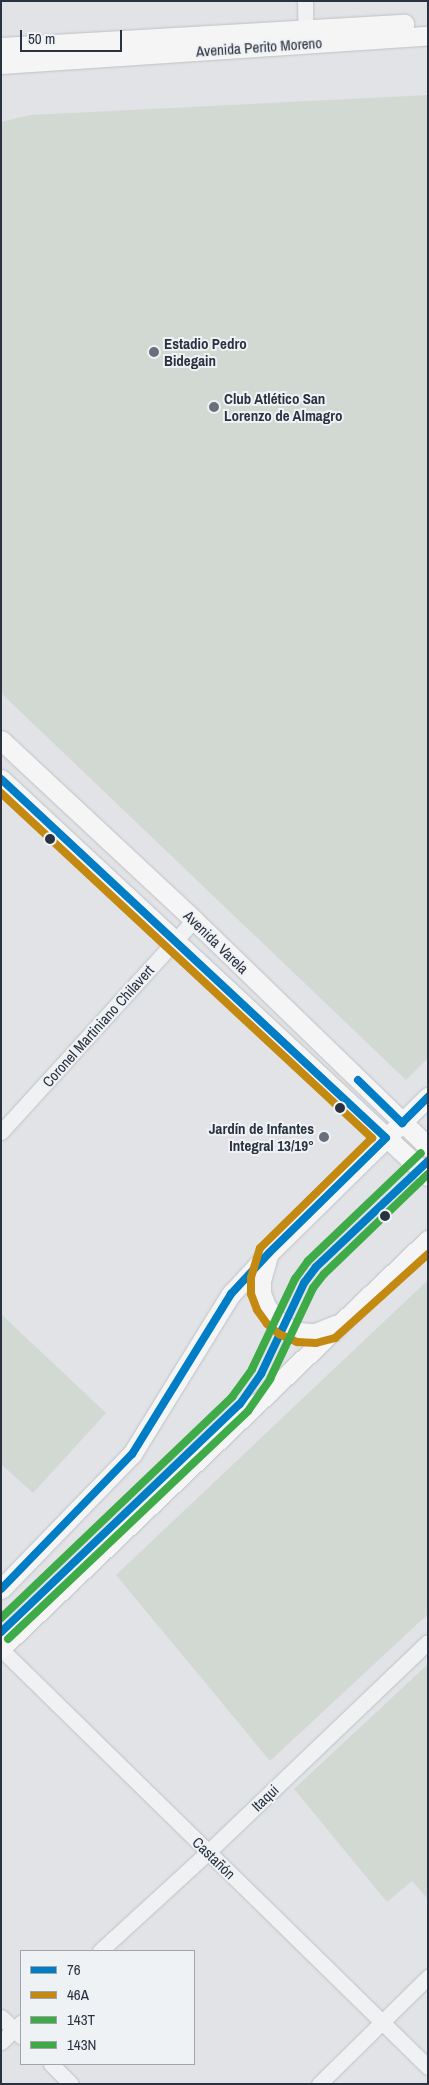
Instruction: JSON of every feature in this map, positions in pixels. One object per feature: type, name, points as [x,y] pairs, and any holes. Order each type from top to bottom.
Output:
[{"type":"main road","name":"Avenida Perito Moreno","points":[[1,64],[306,37],[428,23]]},
{"type":"main road","name":"Avenida Perito Moreno","points":[[1,47],[306,37],[428,36]]},
{"type":"main road","name":"Avenida Varela","points":[[1,740],[194,920],[428,1146]]},
{"type":"main road","points":[[2,779],[22,759]]},
{"type":"main road","name":"Avenida Varela","points":[[2,779],[428,1176]]},
{"type":"main road","points":[[1,1589],[132,1454],[219,1310],[269,1253],[428,1097]]},
{"type":"main road","points":[[1,1648],[428,1240]]},
{"type":"main road","points":[[269,1253],[261,1280],[262,1293],[266,1306],[284,1326],[299,1332],[315,1333],[330,1329],[344,1319]]},
{"type":"street","points":[[306,1],[306,37]]},
{"type":"street","name":"Coronel Martiniano Chilavert","points":[[1,1132],[194,920]]},
{"type":"street","name":"Itaqui","points":[[101,1950],[208,1852],[428,1642]]},
{"type":"street","name":"Castañón","points":[[1,1648],[428,2067]]},
{"type":"street","points":[[318,2084],[428,1978]]},
{"type":"street","points":[[1,2017],[19,2029],[1,2042]]},
{"type":"street","points":[[51,2065],[71,2084]]},
{"type":"shaded area","name":"Club Atlético San Lorenzo de Almagro","points":[[428,95],[428,1058],[406,1080],[1,693],[1,122],[30,115]]},
{"type":"shaded area","points":[[428,1280],[428,1614],[270,1761],[116,1575]]},
{"type":"shaded area","points":[[1,1314],[106,1413],[33,1493],[1,1464]]},
{"type":"shaded area","points":[[428,1664],[428,1899],[412,1881],[387,1902],[294,1789]]},
{"type":"transit line","name":"76","points":[[1,779],[386,1138],[269,1253],[231,1294],[132,1454],[1,1589]]},
{"type":"transit line","name":"46A","points":[[1,793],[372,1138],[260,1248],[251,1278],[251,1294],[257,1310],[267,1324],[279,1334],[297,1342],[316,1343],[335,1338],[428,1254]]},
{"type":"transit line","name":"76","points":[[358,1080],[402,1123],[428,1097]]},
{"type":"transit line","name":"143N","points":[[1,1618],[232,1397],[252,1369],[295,1279],[308,1261],[421,1153]]},
{"type":"transit line","name":"76","points":[[1,1632],[240,1404],[261,1374],[304,1283],[316,1267],[428,1161]]},
{"type":"transit line","name":"143T","points":[[8,1639],[248,1411],[270,1379],[313,1288],[324,1274],[428,1174]]},
{"type":"place","name":"Estadio Pedro Bidegain","points":[[154,352]]},
{"type":"place","name":"Club Atlético San Lorenzo de Almagro","points":[[214,407]]},
{"type":"place","name":"Jardín de Infantes Integral 13/19°","points":[[324,1137]]}]
